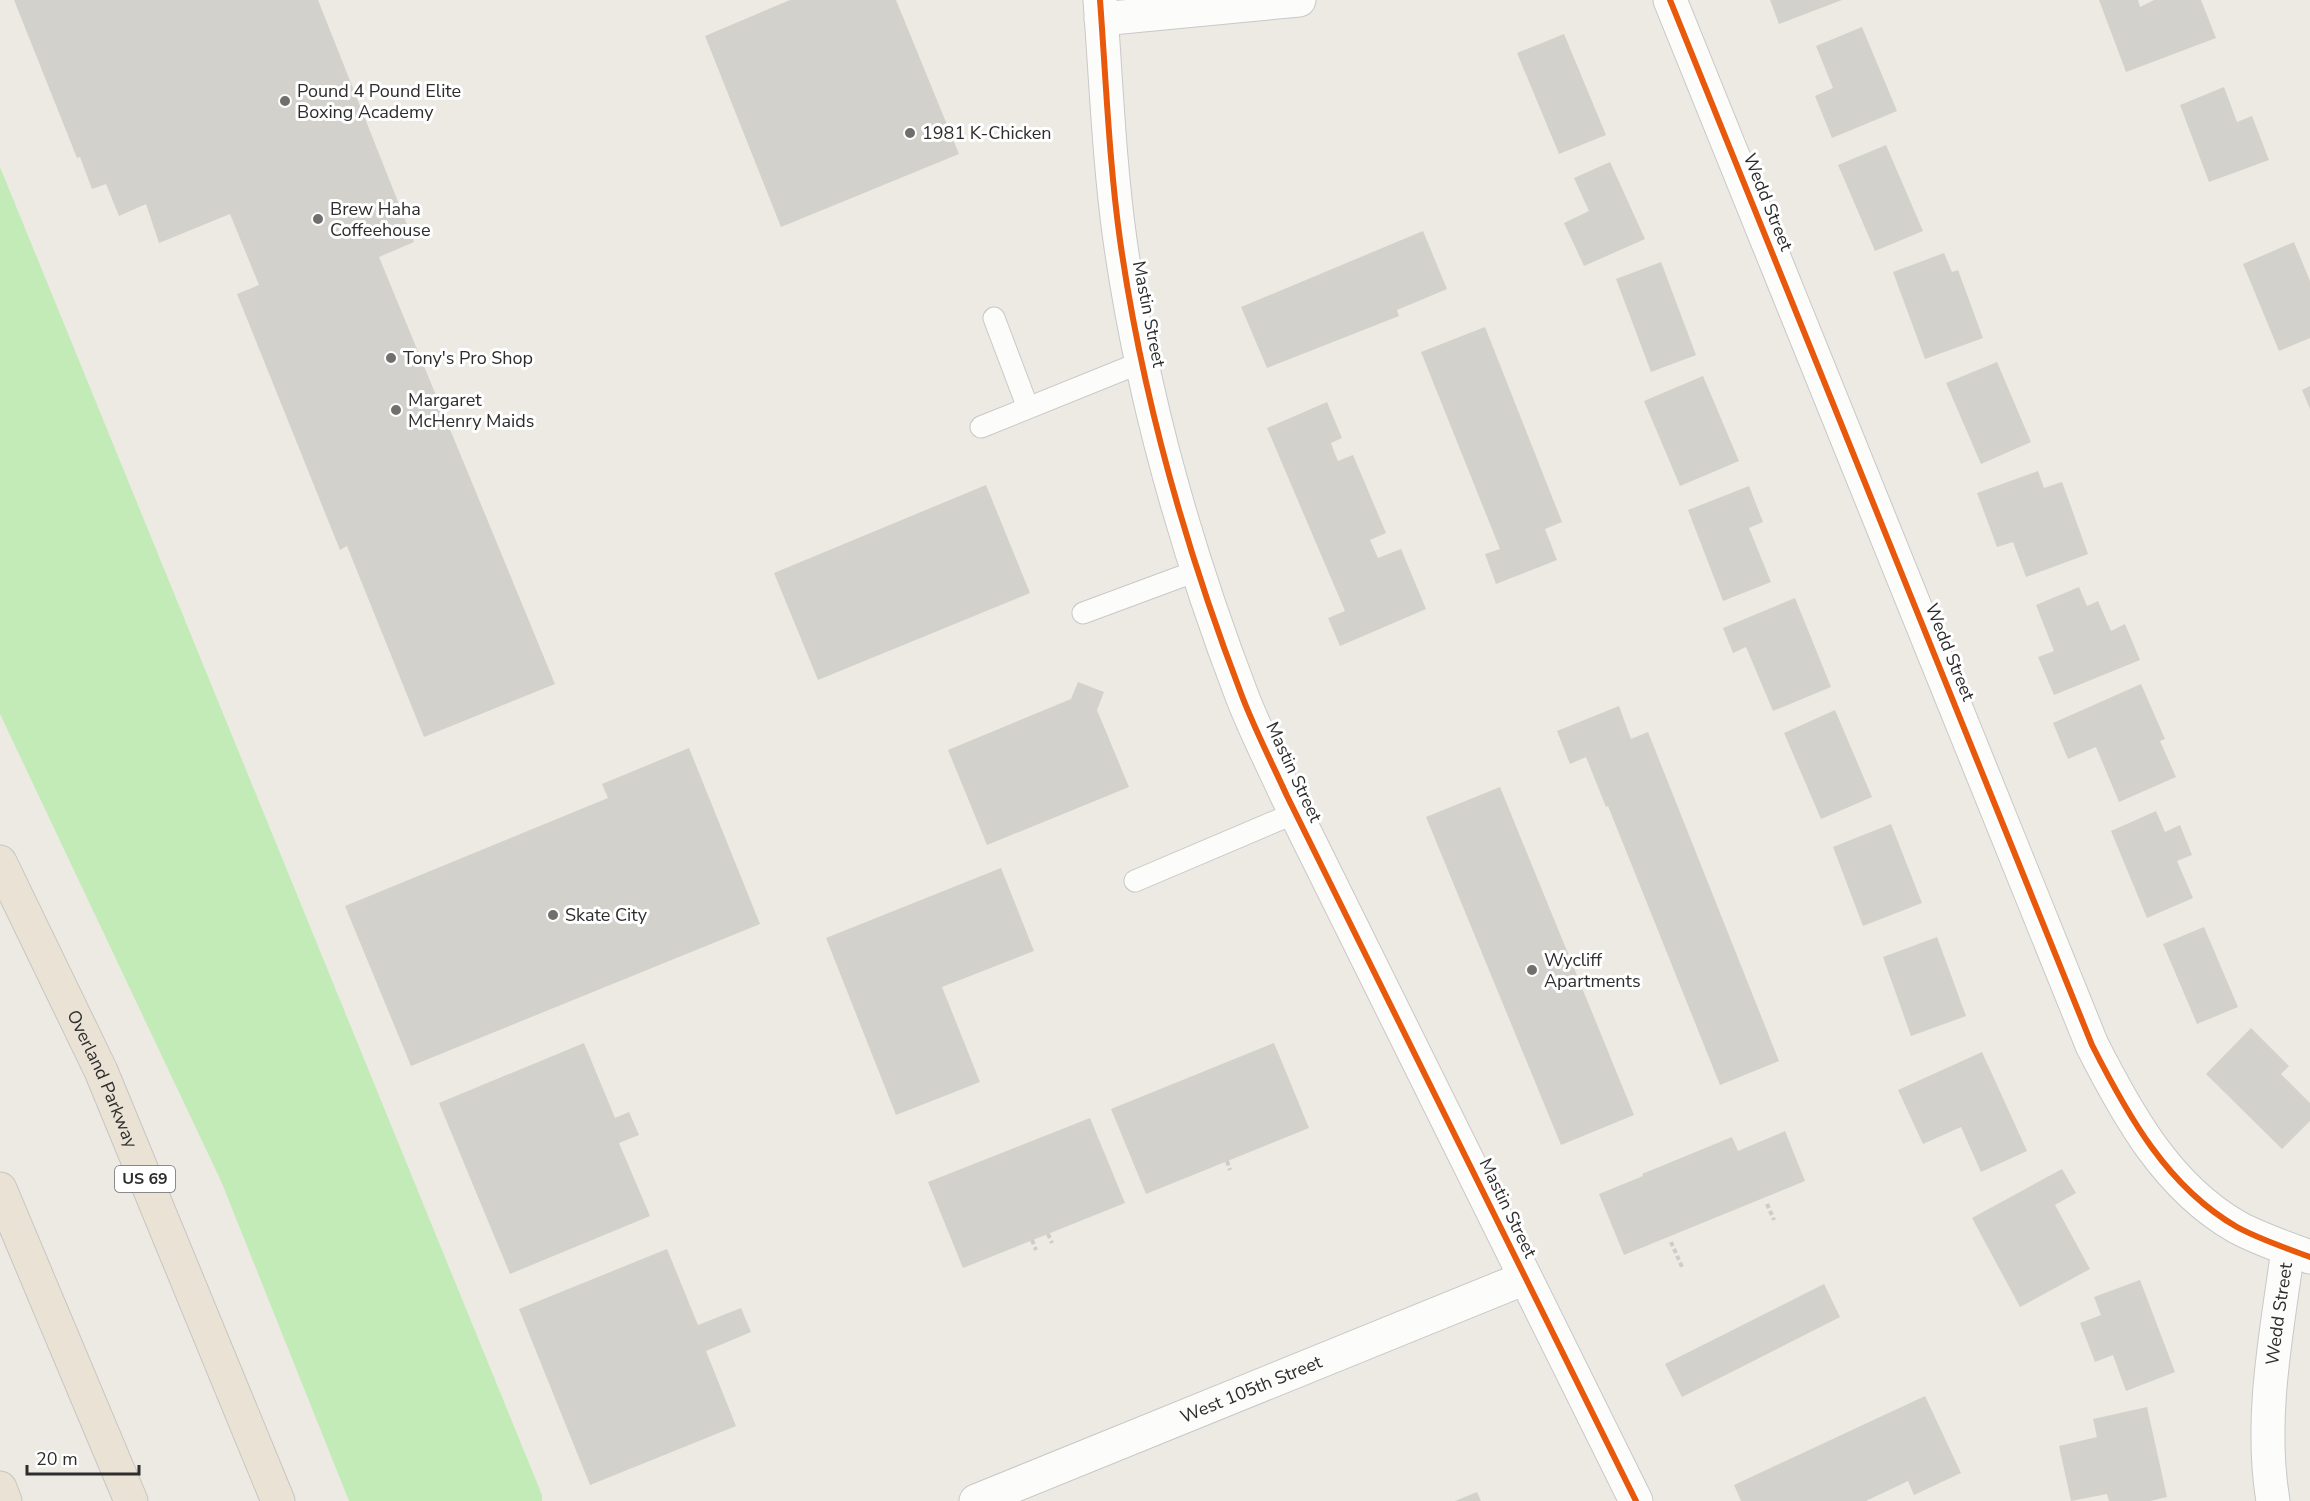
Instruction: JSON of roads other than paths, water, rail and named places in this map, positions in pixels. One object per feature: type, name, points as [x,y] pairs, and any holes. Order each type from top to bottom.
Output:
[{"type":"highway","name":"Overland Parkway","points":[[0,862],[101,1071],[278,1501]]},
{"type":"highway","points":[[0,1190],[131,1501]]},
{"type":"highway","points":[[0,1488],[5,1501]]},
{"type":"street","points":[[1101,10],[1299,0]]},
{"type":"street","name":"Wedd Street","points":[[1670,0],[2092,1045],[2124,1107],[2144,1138],[2192,1192],[2237,1227],[2299,1253],[2268,1392],[2268,1471],[2273,1501]]},
{"type":"street","name":"Mastin Street","points":[[1101,10],[1104,81],[1120,240],[1142,362],[1182,521],[1242,698],[1295,813],[1636,1501]]},
{"type":"street","name":"West 105th Street","points":[[976,1501],[1525,1278]]},
{"type":"lane","points":[[994,318],[1028,408]]},
{"type":"lane","points":[[981,427],[1142,362]]},
{"type":"lane","points":[[1083,613],[1199,570]]},
{"type":"lane","points":[[1135,881],[1295,813]]},
{"type":"place","name":"Pound 4 Pound Elite Boxing Academy","points":[[285,101]]},
{"type":"place","name":"1981 K-Chicken","points":[[910,133]]},
{"type":"place","name":"Brew Haha Coffeehouse","points":[[318,219]]},
{"type":"place","name":"Tony's Pro Shop","points":[[391,358]]},
{"type":"place","name":"Margaret McHenry Maids","points":[[396,410]]},
{"type":"place","name":"Skate City","points":[[553,915]]},
{"type":"place","name":"Wycliff Apartments","points":[[1532,970]]}]
